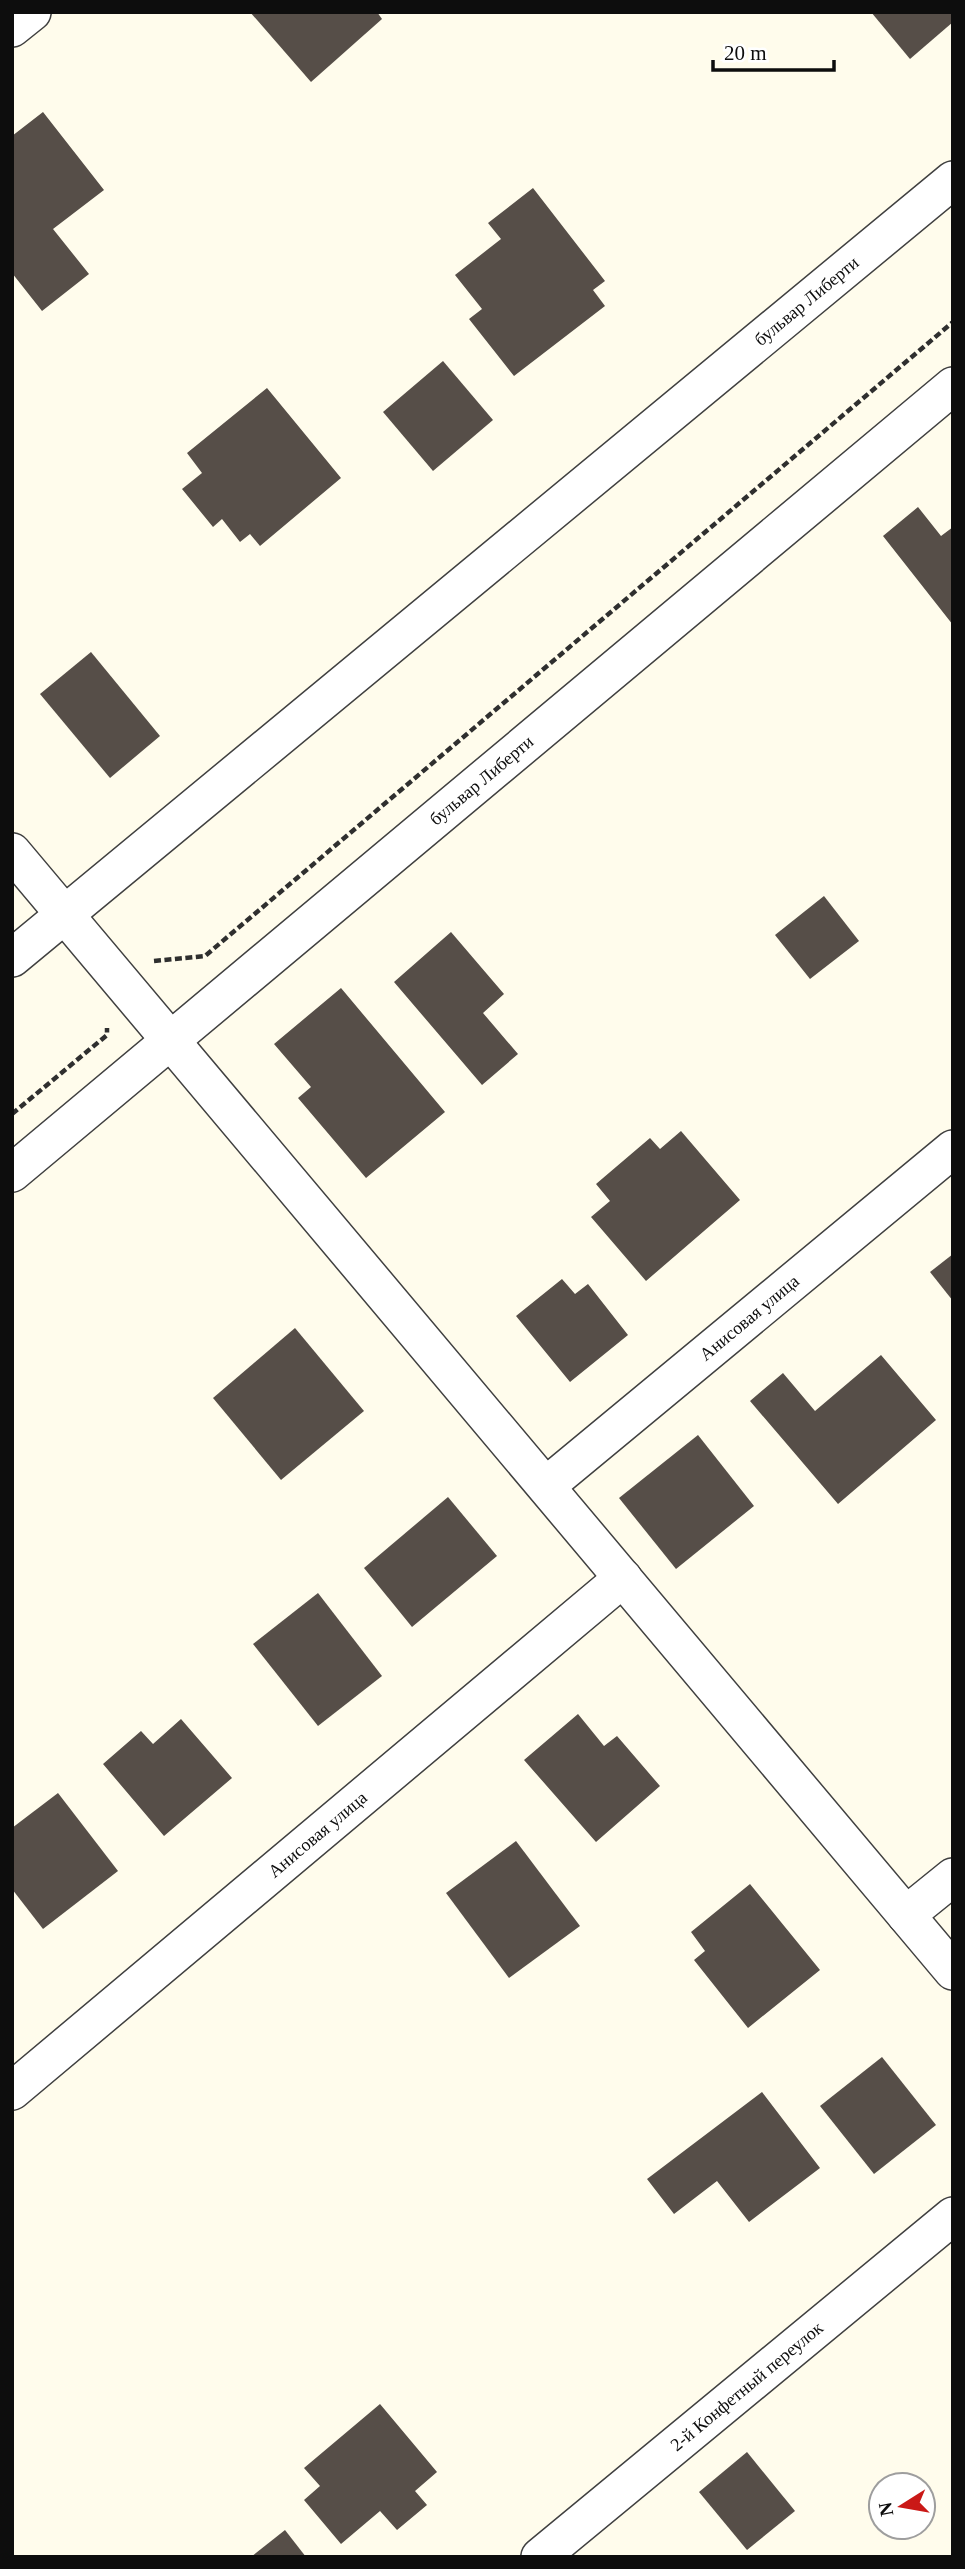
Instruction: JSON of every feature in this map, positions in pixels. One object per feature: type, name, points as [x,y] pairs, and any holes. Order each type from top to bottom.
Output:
[{"type":"street","points":[[12,29],[32,12]]},
{"type":"street","name":"бульвар Либерти","points":[[12,958],[953,180]]},
{"type":"street","name":"бульвар Либерти","points":[[12,1173],[953,386]]},
{"type":"street","points":[[12,852],[953,1971]]},
{"type":"street","name":"Анисовая улица","points":[[545,1486],[953,1149]]},
{"type":"street","name":"Анисовая улица","points":[[12,2091],[623,1578]]},
{"type":"street","points":[[906,1915],[953,1877]]},
{"type":"street","name":"2-й Конфетный переулок","points":[[540,2557],[953,2216]]},
{"type":"path","points":[[107,965],[205,956],[953,322]]},
{"type":"path","points":[[12,1114],[107,1035],[107,1024]]},
{"type":"building","points":[[250,12],[377,12],[382,19],[311,82]]},
{"type":"building","points":[[871,12],[953,12],[953,22],[910,59]]},
{"type":"building","points":[[43,112],[104,190],[53,229],[89,274],[42,311],[12,273],[12,136]]},
{"type":"building","points":[[533,188],[605,281],[593,290],[605,306],[514,376],[469,319],[482,309],[455,275],[501,239],[488,223]]},
{"type":"building","points":[[443,361],[493,420],[433,471],[383,412]]},
{"type":"building","points":[[267,388],[341,478],[260,546],[250,534],[240,542],[222,519],[213,527],[182,489],[202,473],[187,453]]},
{"type":"building","points":[[918,507],[941,536],[953,527],[953,625],[883,536]]},
{"type":"building","points":[[91,652],[160,736],[110,778],[40,694]]},
{"type":"building","points":[[824,896],[859,941],[810,979],[775,935]]},
{"type":"building","points":[[451,932],[504,994],[483,1013],[518,1054],[482,1085],[394,982]]},
{"type":"building","points":[[341,988],[445,1112],[366,1178],[298,1098],[311,1087],[274,1044]]},
{"type":"building","points":[[681,1131],[740,1200],[646,1281],[591,1217],[610,1201],[596,1184],[650,1138],[660,1149]]},
{"type":"building","points":[[953,1254],[953,1301],[930,1272]]},
{"type":"building","points":[[562,1279],[575,1294],[588,1284],[628,1335],[570,1382],[516,1316]]},
{"type":"building","points":[[295,1328],[364,1411],[281,1480],[213,1398]]},
{"type":"building","points":[[881,1355],[936,1420],[838,1504],[750,1401],[783,1373],[815,1411]]},
{"type":"building","points":[[698,1435],[754,1506],[676,1569],[619,1498]]},
{"type":"building","points":[[448,1497],[497,1556],[412,1627],[364,1568]]},
{"type":"building","points":[[318,1593],[382,1676],[318,1726],[253,1644]]},
{"type":"building","points":[[578,1714],[604,1746],[617,1736],[660,1786],[596,1842],[524,1760]]},
{"type":"building","points":[[181,1719],[232,1778],[164,1836],[103,1764],[141,1731],[153,1744]]},
{"type":"building","points":[[58,1793],[118,1871],[43,1929],[12,1889],[12,1828]]},
{"type":"building","points":[[516,1841],[580,1926],[509,1978],[446,1893]]},
{"type":"building","points":[[750,1884],[820,1970],[748,2028],[694,1960],[705,1951],[691,1932]]},
{"type":"building","points":[[882,2057],[936,2125],[874,2174],[820,2106]]},
{"type":"building","points":[[762,2092],[820,2168],[749,2222],[717,2181],[674,2214],[647,2179]]},
{"type":"building","points":[[380,2404],[437,2472],[415,2491],[427,2505],[397,2530],[380,2511],[341,2544],[304,2500],[320,2486],[304,2468]]},
{"type":"building","points":[[747,2452],[795,2511],[747,2550],[699,2492]]},
{"type":"building","points":[[285,2530],[306,2557],[251,2557]]}]
